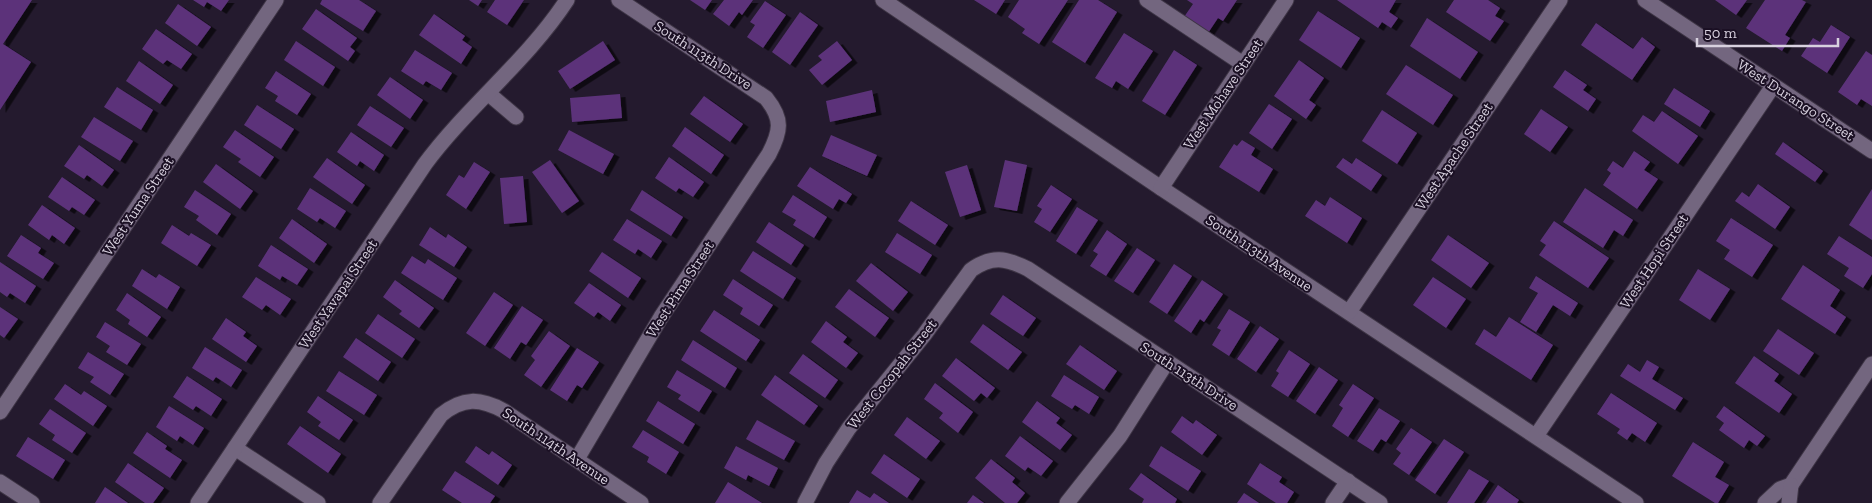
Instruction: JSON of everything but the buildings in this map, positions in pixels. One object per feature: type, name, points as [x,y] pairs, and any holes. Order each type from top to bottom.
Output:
[{"type":"street","name":"West Yuma Street","points":[[0,412],[276,0]]},
{"type":"street","name":"West Yavapai Street","points":[[198,503],[425,164],[443,142],[537,41],[567,0]]},
{"type":"street","name":"South 113th Drive","points":[[619,0],[766,98],[779,118]]},
{"type":"street","name":"South 113th Avenue","points":[[883,0],[1161,188],[1636,503]]},
{"type":"street","points":[[1147,0],[1243,64]]},
{"type":"street","name":"West Mohave Street","points":[[1161,188],[1286,0]]},
{"type":"street","name":"West Apache Street","points":[[1348,312],[1560,0]]},
{"type":"street","name":"West Durango Street","points":[[1645,0],[1872,151]]},
{"type":"street","name":"West Hopi Street","points":[[1536,436],[1773,86]]},
{"type":"street","points":[[489,94],[516,117]]},
{"type":"street","name":"West Pima Street","points":[[577,459],[657,324],[769,154],[778,130],[779,118]]},
{"type":"street","name":"South 113th Drive","points":[[993,259],[1005,260],[1028,269],[1380,503]]},
{"type":"street","name":"West Cocopah Street","points":[[805,503],[826,463],[862,410],[924,335],[971,270],[981,263],[993,259]]},
{"type":"street","points":[[1067,503],[1120,436],[1167,362]]},
{"type":"street","points":[[1789,503],[1791,485],[1872,364]]},
{"type":"street","name":"South 114th Avenue","points":[[380,503],[441,415],[452,406],[466,401],[492,404],[641,503]]},
{"type":"street","points":[[236,448],[318,503]]},
{"type":"street","points":[[1333,503],[1348,481]]},
{"type":"street","points":[[0,482],[32,503]]},
{"type":"street","points":[[1765,503],[1780,490],[1791,485]]}]
